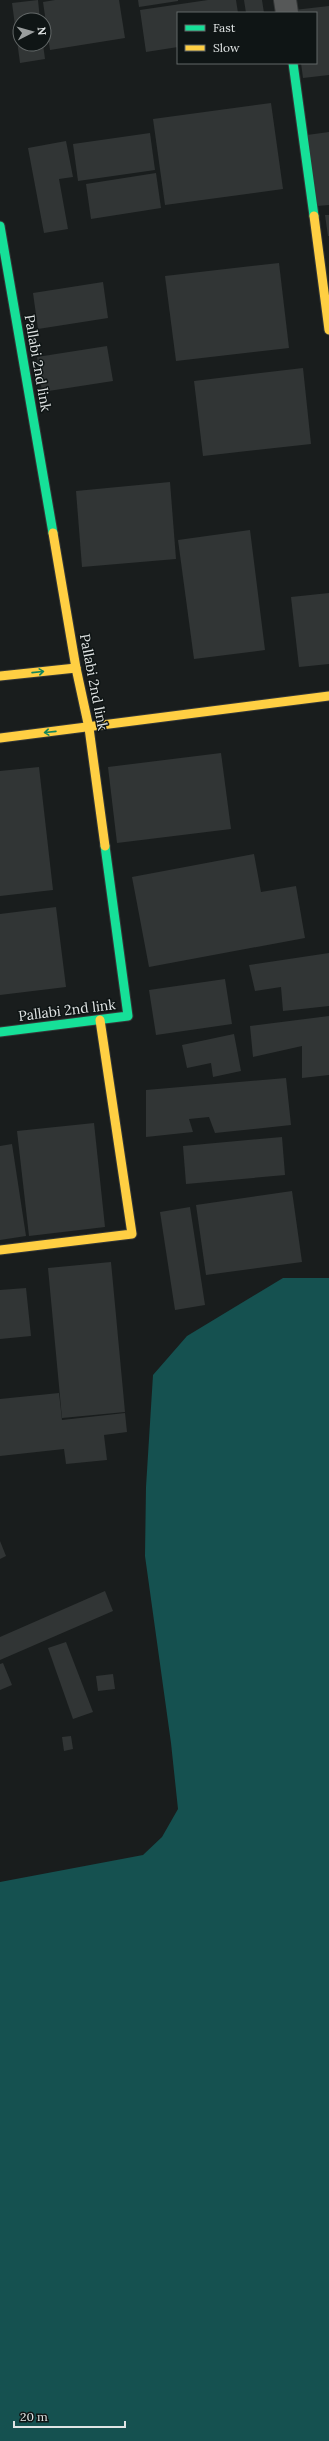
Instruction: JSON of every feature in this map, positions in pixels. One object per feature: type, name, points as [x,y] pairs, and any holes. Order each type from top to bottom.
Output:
[{"type":"street","points":[[285,0],[287,12]]},
{"type":"street","points":[[294,64],[329,330]]},
{"type":"street","name":"Pallabi 2nd link","points":[[0,226],[76,668],[89,728],[128,1016],[0,1032]]},
{"type":"street","points":[[0,676],[76,668]]},
{"type":"street","points":[[0,738],[89,728],[329,696]]},
{"type":"street","points":[[0,1250],[132,1234],[100,1020]]},
{"type":"water","points":[[283,1278],[329,1278],[329,2441],[0,2441],[0,1882],[143,1855],[162,1837],[178,1809],[171,1743],[145,1556],[146,1487],[153,1375],[187,1336]]},
{"type":"building","points":[[38,0],[39,12],[13,12],[12,3]]},
{"type":"building","points":[[55,0],[119,0],[125,38],[52,50],[52,12],[44,12],[43,2]]},
{"type":"building","points":[[138,0],[178,0],[178,1],[139,7]]},
{"type":"building","points":[[208,0],[236,0],[238,12],[177,12],[177,47],[146,52],[140,10]]},
{"type":"building","points":[[244,0],[262,0],[264,12],[246,12]]},
{"type":"building","points":[[329,6],[329,75],[303,78],[301,64],[317,64],[317,12],[295,12],[294,10]]},
{"type":"building","points":[[19,52],[44,52],[45,59],[20,63]]},
{"type":"building","points":[[271,103],[283,189],[165,205],[153,119]]},
{"type":"building","points":[[329,132],[329,205],[317,206],[307,135]]},
{"type":"building","points":[[150,133],[155,170],[78,181],[73,144]]},
{"type":"building","points":[[66,141],[73,177],[59,179],[68,229],[44,233],[28,148]]},
{"type":"building","points":[[156,173],[161,208],[91,219],[86,184]]},
{"type":"building","points":[[325,215],[329,215],[329,236],[328,236]]},
{"type":"building","points":[[279,263],[289,348],[176,361],[165,276]]},
{"type":"building","points":[[103,282],[108,318],[38,329],[33,293]]},
{"type":"building","points":[[107,346],[113,381],[42,392],[37,357]]},
{"type":"building","points":[[303,368],[311,444],[203,456],[194,381]]},
{"type":"building","points":[[170,482],[176,559],[82,567],[76,491]]},
{"type":"building","points":[[250,530],[265,650],[194,659],[178,540]]},
{"type":"building","points":[[329,593],[329,664],[299,667],[291,597]]},
{"type":"building","points":[[221,753],[231,829],[117,843],[108,767]]},
{"type":"building","points":[[39,767],[53,890],[0,896],[0,771]]},
{"type":"building","points":[[254,854],[261,892],[296,886],[305,938],[149,967],[132,877]]},
{"type":"building","points":[[56,907],[66,987],[0,995],[0,914]]},
{"type":"building","points":[[329,953],[329,1006],[283,1011],[281,987],[255,991],[249,965]]},
{"type":"building","points":[[225,979],[232,1024],[156,1035],[149,990]]},
{"type":"building","points":[[329,1016],[329,1075],[302,1078],[302,1046],[253,1057],[250,1026]]},
{"type":"building","points":[[234,1034],[241,1071],[213,1077],[211,1063],[187,1068],[182,1045]]},
{"type":"building","points":[[286,1078],[291,1125],[215,1133],[209,1117],[189,1119],[193,1132],[146,1137],[146,1090]]},
{"type":"building","points":[[94,1123],[105,1227],[29,1236],[17,1131]]},
{"type":"building","points":[[282,1137],[285,1175],[186,1184],[183,1146]]},
{"type":"building","points":[[12,1144],[26,1236],[0,1240],[0,1146]]},
{"type":"building","points":[[292,1191],[302,1262],[206,1275],[196,1205]]},
{"type":"building","points":[[190,1207],[205,1305],[175,1310],[160,1212]]},
{"type":"building","points":[[111,1262],[125,1412],[62,1418],[48,1268]]},
{"type":"building","points":[[26,1288],[31,1336],[0,1339],[0,1290]]},
{"type":"building","points":[[59,1393],[62,1420],[125,1413],[127,1432],[104,1435],[107,1460],[66,1464],[64,1449],[0,1456],[0,1399]]},
{"type":"building","points":[[0,1541],[6,1556],[0,1559]]},
{"type":"building","points":[[105,1591],[113,1611],[0,1660],[0,1637]]},
{"type":"building","points":[[66,1642],[93,1712],[73,1719],[48,1648]]},
{"type":"building","points":[[3,1663],[12,1685],[0,1690],[0,1664]]},
{"type":"building","points":[[113,1674],[115,1689],[98,1691],[96,1676]]},
{"type":"building","points":[[71,1736],[73,1749],[64,1751],[62,1737]]},
{"type":"traffic: fast","points":[[293,64],[314,216]]},
{"type":"traffic: fast","points":[[0,226],[53,533]]},
{"type":"traffic: fast","points":[[0,1032],[128,1016],[105,846]]},
{"type":"traffic: slow","points":[[314,216],[329,330]]},
{"type":"traffic: slow","points":[[53,533],[76,668],[89,728],[105,846]]},
{"type":"traffic: slow","points":[[0,676],[76,668]]},
{"type":"traffic: slow","points":[[0,738],[329,696]]},
{"type":"traffic: slow","points":[[0,1250],[132,1234],[100,1020]]}]
